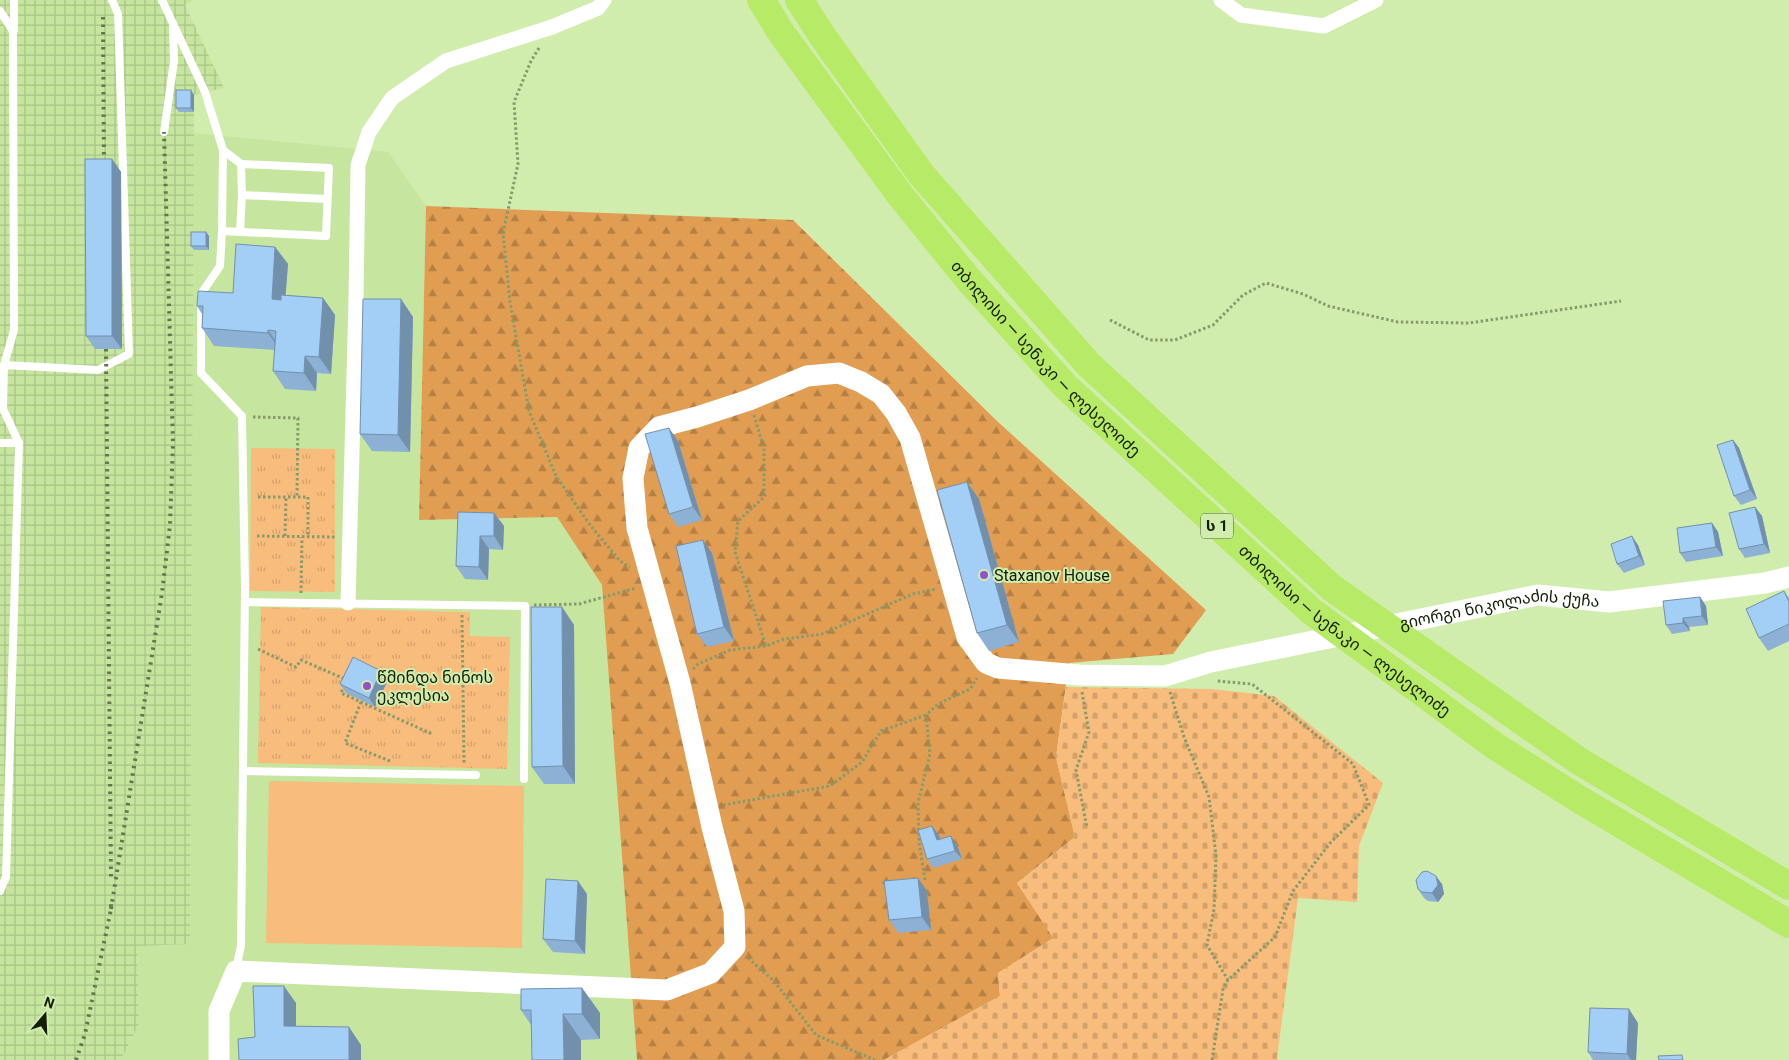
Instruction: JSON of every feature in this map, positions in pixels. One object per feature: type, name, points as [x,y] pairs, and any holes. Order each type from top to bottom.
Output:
[{"type":"highway","name":"თბილისი — სენაკი — ლესელიძე","points":[[761,0],[782,34],[894,187],[974,286],[1065,386],[1310,611],[1495,746],[1577,798],[1789,924]]},
{"type":"highway","name":"თბილისი — სენაკი — ლესელიძე","points":[[799,0],[823,37],[921,174],[1089,365],[1332,588],[1579,761],[1789,886]]},
{"type":"street","points":[[348,603],[358,166],[369,132],[392,98],[446,61],[552,27],[598,8],[604,0]]},
{"type":"street","points":[[1221,0],[1241,15],[1324,26],[1376,0]]},
{"type":"street","points":[[219,1060],[219,1011],[236,971],[667,990],[711,973],[735,946],[734,911],[708,808],[680,683],[637,528],[633,478],[639,448],[659,427],[749,400],[808,376],[839,373],[861,382],[882,394],[896,413],[910,438],[967,637],[986,662]]},
{"type":"street","name":"გიორგი ნიკოლაძის ქუჩა","points":[[986,662],[998,668],[1079,675],[1165,676],[1212,671],[1538,595],[1609,602],[1765,583],[1789,577]]},
{"type":"lane","points":[[0,891],[6,877],[19,443],[3,409],[4,365],[14,330],[14,0]]},
{"type":"lane","points":[[4,365],[98,370],[129,354],[118,14],[112,0]]},
{"type":"lane","points":[[162,0],[205,92],[223,150],[220,266],[201,294],[201,373],[242,416],[245,602],[242,946],[236,971]]},
{"type":"lane","points":[[0,11],[14,32]]},
{"type":"lane","points":[[164,132],[174,61],[173,24]]},
{"type":"lane","points":[[222,231],[326,236],[329,168],[241,164],[223,150]]},
{"type":"lane","points":[[240,232],[241,164]]},
{"type":"lane","points":[[242,195],[327,199]]},
{"type":"lane","points":[[0,443],[19,443]]},
{"type":"lane","points":[[245,602],[525,606],[524,779]]},
{"type":"lane","points":[[243,771],[476,775]]},
{"type":"path","points":[[552,27],[531,61],[514,102],[518,164],[503,233],[510,302],[530,411],[556,476],[590,525],[620,561],[653,583]]},
{"type":"path","points":[[1110,320],[1149,340],[1175,340],[1213,325],[1243,295],[1266,283],[1303,294],[1328,306],[1398,322],[1469,323],[1621,301]]},
{"type":"path","points":[[749,400],[764,449],[764,497],[738,520],[735,552],[766,646]]},
{"type":"path","points":[[242,416],[298,418],[297,498]]},
{"type":"path","points":[[258,497],[308,498],[308,537]]},
{"type":"path","points":[[285,536],[286,497]]},
{"type":"path","points":[[257,536],[350,537]]},
{"type":"path","points":[[301,602],[302,536]]},
{"type":"path","points":[[525,606],[579,604],[653,583]]},
{"type":"path","points":[[680,683],[698,664],[730,650],[766,646],[784,639],[822,634],[913,594],[952,586]]},
{"type":"path","points":[[462,605],[464,775]]},
{"type":"path","points":[[258,649],[296,667],[300,660],[346,679],[341,694],[432,734]]},
{"type":"path","points":[[708,808],[830,786],[862,762],[881,731],[926,715],[938,704],[970,689],[986,662]]},
{"type":"path","points":[[1212,671],[1252,684],[1353,764],[1368,805],[1331,842],[1292,891],[1275,937],[1228,980],[1223,989],[1212,1060]]},
{"type":"path","points":[[1079,675],[1089,732],[1076,770],[1087,828]]},
{"type":"path","points":[[1165,676],[1184,737],[1209,797],[1216,856],[1214,909],[1207,945],[1228,980]]},
{"type":"path","points":[[362,702],[345,743],[400,765],[405,774]]},
{"type":"path","points":[[925,880],[920,842],[918,803],[930,754],[926,715]]},
{"type":"path","points":[[735,946],[774,981],[816,1035],[875,1060]]},
{"type":"shaded area","points":[[0,0],[194,0],[185,5],[224,88],[194,95],[190,944],[137,946],[139,1024],[121,1060],[0,1060]]},
{"type":"shaded area","points":[[193,133],[388,152],[426,206],[419,520],[557,517],[602,585],[637,1060],[121,1060],[139,1024],[137,945],[190,944]],"holes":[[[261,607],[470,612],[470,637]]]},
{"type":"green space","points":[[426,206],[793,220],[998,422],[1206,610],[1173,654],[1069,663],[1056,757],[1075,837],[1017,883],[1054,938],[998,973],[1000,996],[884,1060],[637,1060],[602,585],[557,517],[419,520]]},
{"type":"green space","points":[[251,448],[335,449],[335,592],[250,591]]},
{"type":"green space","points":[[261,607],[470,612],[470,636],[510,637],[507,769],[258,763]]},
{"type":"green space","points":[[1066,687],[1212,689],[1274,696],[1383,783],[1359,846],[1357,902],[1298,898],[1278,1060],[884,1060],[1000,996],[998,973],[1053,938],[1017,883],[1075,837],[1056,757]]},
{"type":"green space","points":[[269,781],[524,786],[522,948],[266,943]]},
{"type":"building","points":[[176,90],[191,90],[191,108],[176,108]]},
{"type":"building","points":[[85,159],[112,159],[112,336],[86,336]]},
{"type":"building","points":[[191,232],[206,232],[206,246],[191,246]]},
{"type":"building","points":[[236,244],[275,247],[272,299],[281,300],[281,295],[323,298],[319,357],[305,356],[304,373],[273,371],[276,331],[268,330],[268,333],[202,328],[203,306],[197,306],[198,291],[233,293]]},
{"type":"building","points":[[363,299],[401,299],[398,435],[360,434]]},
{"type":"building","points":[[669,428],[693,507],[669,514],[645,434]]},
{"type":"building","points":[[1733,440],[1750,490],[1734,496],[1717,445]]},
{"type":"building","name":"Staxanov House","points":[[967,482],[1007,625],[977,633],[937,490]]},
{"type":"building","points":[[1755,507],[1764,544],[1739,549],[1729,513]]},
{"type":"building","points":[[458,512],[494,513],[494,536],[480,536],[479,567],[456,566]]},
{"type":"building","points":[[1712,523],[1716,547],[1680,553],[1677,528]]},
{"type":"building","points":[[1632,536],[1639,556],[1617,564],[1611,544]]},
{"type":"building","points":[[703,540],[724,627],[697,634],[676,546]]},
{"type":"building","points":[[1784,591],[1789,602],[1789,624],[1759,638],[1746,609]]},
{"type":"building","points":[[1700,597],[1702,616],[1683,618],[1683,623],[1666,625],[1663,601]]},
{"type":"building","points":[[531,607],[562,607],[563,766],[532,767]]},
{"type":"building","points":[[353,657],[381,671],[369,698],[340,684]]},
{"type":"building","points":[[932,826],[937,840],[951,836],[955,851],[927,859],[918,830]]},
{"type":"building","points":[[1427,871],[1436,876],[1438,885],[1432,893],[1422,892],[1418,889],[1416,880],[1422,872]]},
{"type":"building","points":[[918,878],[922,917],[889,920],[884,881]]},
{"type":"building","points":[[546,879],[578,881],[575,941],[543,939]]},
{"type":"building","points":[[253,986],[284,986],[284,1026],[349,1027],[349,1060],[239,1060],[238,1039],[255,1037]]},
{"type":"building","points":[[582,988],[582,1014],[563,1014],[564,1060],[532,1060],[531,1010],[521,1010],[521,989]]},
{"type":"building","points":[[1590,1008],[1629,1009],[1627,1054],[1588,1052]]},
{"type":"building","points":[[1682,1055],[1683,1060],[1659,1060],[1658,1056]]},
{"type":"railway","points":[[103,17],[104,172]]},
{"type":"railway","points":[[111,909],[162,593],[170,525],[173,444],[164,132]]},
{"type":"railway","points":[[106,349],[111,879]]},
{"type":"railway","points":[[76,1060],[85,1034],[111,902]]},
{"type":"place","name":"Staxanov House","points":[[984,575]]},
{"type":"place","name":"წმინდა ნინოს ეკლესია","points":[[367,686]]}]
